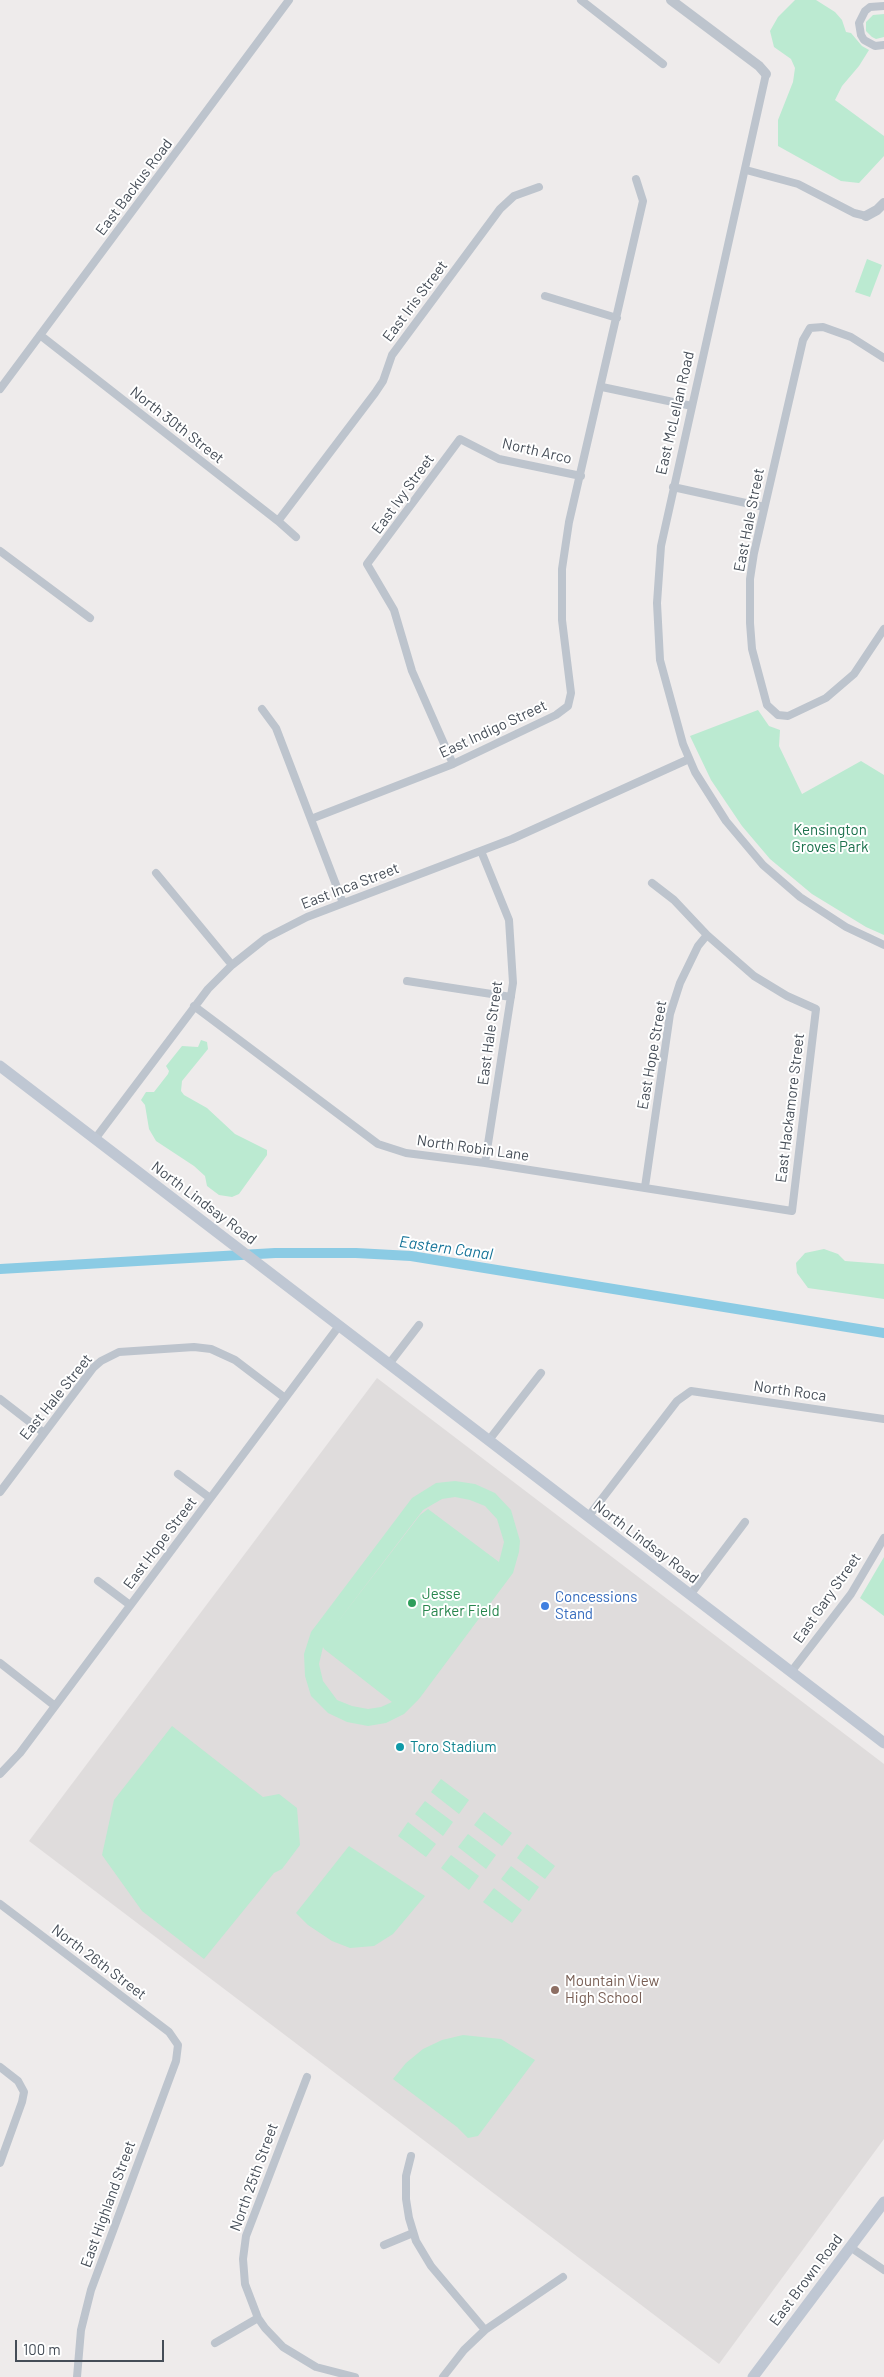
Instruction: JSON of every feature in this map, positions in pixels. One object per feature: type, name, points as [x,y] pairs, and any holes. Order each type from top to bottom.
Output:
[{"type":"main road","name":"North Lindsay Road","points":[[0,1066],[884,1743]]},
{"type":"main road","name":"East Brown Road","points":[[753,2377],[884,2202]]},
{"type":"street","name":"East Backus Road","points":[[0,389],[289,0]]},
{"type":"street","points":[[581,0],[663,64]]},
{"type":"street","points":[[671,0],[759,66],[766,74]]},
{"type":"street","points":[[884,6],[870,7],[865,11],[859,23],[864,40],[875,46],[884,45]]},
{"type":"street","name":"East McLellan Road","points":[[766,74],[661,546],[658,630],[660,660],[678,729],[690,759],[726,821],[767,869],[800,897],[833,920],[884,945]]},
{"type":"street","points":[[746,170],[798,184],[854,213],[866,216],[877,210],[884,203]]},
{"type":"street","name":"East Indigo Street","points":[[312,819],[453,764],[556,715],[564,710],[570,702],[571,693],[562,620],[562,569],[569,522],[602,387],[643,201],[636,179]]},
{"type":"street","name":"East Iris Street","points":[[278,521],[383,382],[392,355],[500,209],[514,196],[538,187]]},
{"type":"street","points":[[545,296],[617,318]]},
{"type":"street","name":"East Hale Street","points":[[884,358],[851,338],[826,328],[818,326],[810,328],[804,335],[764,507],[750,579],[752,649],[761,689],[767,705],[783,717],[792,715],[836,691],[862,665],[884,629]]},
{"type":"street","name":"North 30th Street","points":[[40,335],[296,537]]},
{"type":"street","points":[[602,387],[692,406]]},
{"type":"street","name":"North Arco","points":[[460,439],[499,459],[581,476]]},
{"type":"street","name":"East Ivy Street","points":[[453,764],[412,671],[394,610],[368,564],[460,439]]},
{"type":"street","points":[[673,487],[764,507]]},
{"type":"street","points":[[0,551],[90,618]]},
{"type":"street","points":[[262,709],[276,728],[343,903]]},
{"type":"street","name":"East Inca Street","points":[[94,1139],[194,1006],[232,965],[266,938],[284,928],[343,903],[482,851],[690,759]]},
{"type":"street","name":"East Hale Street","points":[[482,851],[509,920],[512,983],[485,1163]]},
{"type":"street","points":[[156,873],[232,965]]},
{"type":"street","points":[[652,883],[674,900],[707,935]]},
{"type":"street","name":"East Hackamore Street","points":[[707,935],[754,976],[787,996],[816,1009],[792,1211]]},
{"type":"street","name":"East Hope Street","points":[[645,1187],[670,1014],[680,984],[698,946],[707,935]]},
{"type":"street","points":[[407,981],[510,997]]},
{"type":"street","name":"North Robin Lane","points":[[194,1006],[378,1144],[406,1153],[645,1187],[792,1211]]},
{"type":"street","points":[[389,1364],[419,1325]]},
{"type":"street","name":"East Hope Street","points":[[0,1774],[20,1753],[339,1326]]},
{"type":"street","name":"East Hale Street","points":[[0,1492],[93,1368],[109,1356],[129,1350],[194,1347],[211,1349],[235,1360],[285,1398]]},
{"type":"street","points":[[489,1440],[541,1373]]},
{"type":"street","name":"North Roca","points":[[588,1517],[677,1401],[691,1391],[884,1419]]},
{"type":"street","points":[[0,1399],[44,1433]]},
{"type":"street","points":[[178,1474],[210,1498]]},
{"type":"street","points":[[690,1595],[745,1522]]},
{"type":"street","name":"East Gary Street","points":[[791,1672],[851,1594],[884,1538]]},
{"type":"street","points":[[98,1581],[130,1605]]},
{"type":"street","points":[[0,1663],[55,1706]]},
{"type":"street","name":"North 26th Street","points":[[0,1904],[169,2032],[178,2045]]},
{"type":"street","name":"East Highland Street","points":[[77,2377],[80,2337],[91,2290],[176,2061],[178,2045]]},
{"type":"street","points":[[0,2067],[18,2081],[23,2088],[22,2102],[0,2162]]},
{"type":"street","name":"North 25th Street","points":[[307,2077],[246,2236],[243,2259],[245,2284],[258,2318],[273,2338],[299,2358],[316,2367],[355,2377]]},
{"type":"street","points":[[411,2156],[405,2188],[407,2209],[413,2233],[431,2266],[485,2330]]},
{"type":"street","points":[[384,2245],[413,2233]]},
{"type":"street","points":[[850,2247],[884,2270]]},
{"type":"street","points":[[443,2377],[464,2350],[485,2330],[562,2278]]},
{"type":"street","points":[[215,2343],[258,2318]]},
{"type":"shaded area","name":"Mountain View High School","points":[[377,1378],[884,1764],[884,2139],[719,2364],[29,1841]]},
{"type":"green space","points":[[795,0],[816,0],[835,12],[842,20],[846,32],[851,33],[862,46],[869,50],[859,66],[842,86],[835,100],[884,136],[884,156],[859,183],[841,181],[778,146],[778,120],[793,82],[795,68],[791,59],[774,47],[770,31],[778,17]]},
{"type":"green space","points":[[884,14],[884,37],[876,39],[866,31],[866,22],[873,15]]},
{"type":"green space","points":[[867,259],[882,265],[870,297],[855,292]]},
{"type":"green space","name":"Kensington Groves Park","points":[[758,710],[769,726],[780,730],[779,746],[802,794],[861,761],[884,775],[884,935],[866,927],[812,894],[770,859],[742,826],[711,780],[690,736]]},
{"type":"green space","points":[[201,1040],[207,1042],[208,1049],[182,1081],[181,1091],[184,1095],[207,1108],[235,1134],[267,1150],[267,1155],[239,1194],[232,1197],[219,1195],[207,1186],[205,1176],[194,1166],[156,1141],[149,1129],[145,1105],[141,1100],[146,1092],[154,1092],[168,1074],[169,1071],[166,1066],[182,1046],[198,1047]]},
{"type":"green space","points":[[824,1249],[838,1254],[845,1261],[884,1264],[884,1299],[808,1288],[797,1273],[796,1263],[805,1253]]},
{"type":"green space","name":"Jesse Parker Field","points":[[455,1481],[475,1484],[495,1493],[511,1510],[520,1541],[513,1573],[419,1699],[404,1714],[386,1723],[368,1726],[347,1722],[328,1713],[311,1696],[305,1676],[304,1654],[311,1632],[412,1498],[436,1483]],"holes":[[[455,1497],[485,1506],[497,1519],[504,1542],[499,1562],[428,1509],[420,1515],[333,1628],[423,1510],[442,1499]],[[323,1647],[324,1649],[392,1702],[381,1707],[368,1709],[352,1706],[337,1700],[323,1681],[319,1664]]]},
{"type":"green space","points":[[884,1557],[884,1616],[860,1598]]},
{"type":"green space","points":[[172,1726],[263,1797],[279,1794],[297,1808],[300,1845],[282,1869],[274,1873],[204,1959],[142,1911],[102,1855],[114,1800]]},
{"type":"green space","points":[[441,1779],[469,1800],[459,1814],[431,1792]]},
{"type":"green space","points":[[425,1801],[453,1822],[443,1836],[415,1814]]},
{"type":"green space","points":[[484,1812],[512,1833],[502,1846],[474,1825]]},
{"type":"green space","points":[[408,1822],[436,1844],[426,1857],[398,1836]]},
{"type":"green space","points":[[468,1834],[496,1855],[486,1869],[458,1847]]},
{"type":"green space","points":[[527,1844],[555,1866],[545,1879],[517,1858]]},
{"type":"green space","points":[[349,1846],[425,1896],[393,1934],[374,1946],[350,1948],[332,1941],[308,1925],[296,1913]]},
{"type":"green space","points":[[451,1855],[479,1876],[469,1890],[441,1868]]},
{"type":"green space","points":[[511,1866],[539,1887],[529,1901],[501,1879]]},
{"type":"green space","points":[[494,1888],[522,1910],[512,1923],[483,1902]]},
{"type":"green space","points":[[463,2035],[501,2039],[535,2060],[478,2136],[468,2138],[457,2127],[393,2079],[406,2063],[423,2049],[442,2040]]},
{"type":"waterway","name":"Eastern Canal","points":[[0,1269],[275,1253],[356,1253],[411,1256],[884,1333]]},
{"type":"place","name":"Jesse Parker Field","points":[[412,1603]]},
{"type":"place","name":"Concessions Stand","points":[[545,1606]]},
{"type":"place","name":"Toro Stadium","points":[[400,1747]]},
{"type":"place","name":"Mountain View High School","points":[[555,1990]]}]
